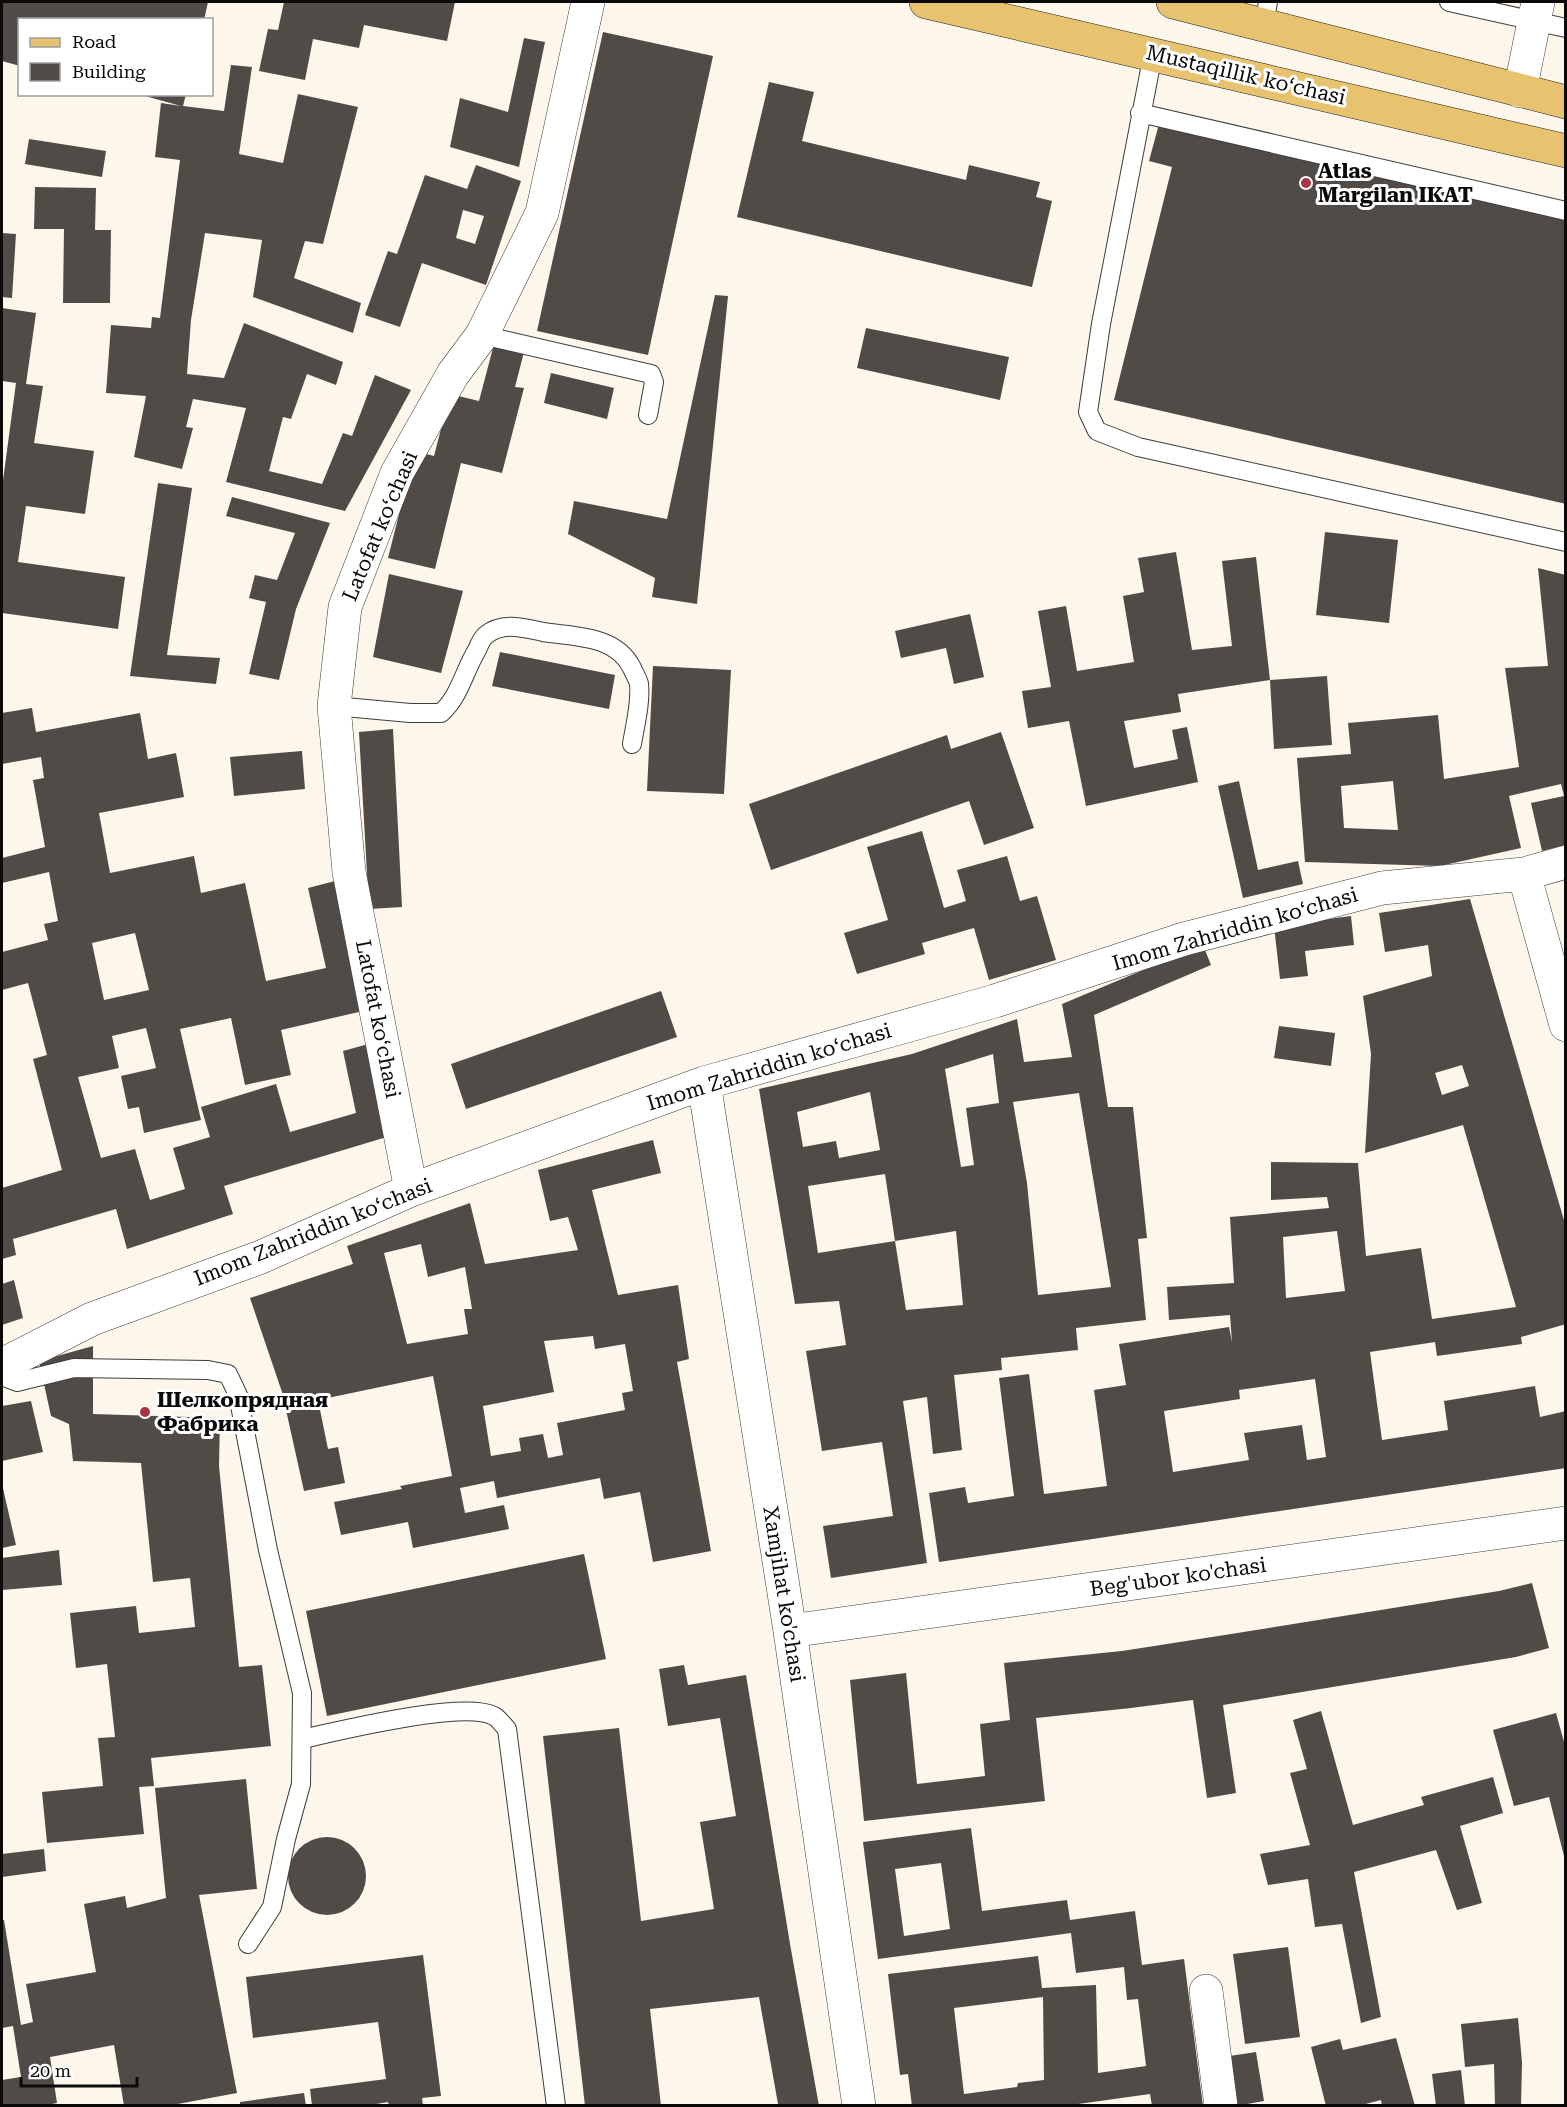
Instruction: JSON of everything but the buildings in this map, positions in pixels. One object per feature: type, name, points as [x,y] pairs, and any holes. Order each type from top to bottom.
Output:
[{"type":"main road","name":"Mustaqillik koʻchasi","points":[[926,2],[1566,150]]},
{"type":"main road","points":[[1173,2],[1266,13],[1520,91],[1566,102]]},
{"type":"street","name":"Latofat koʻchasi","points":[[411,1190],[350,872],[334,706],[345,608],[397,473],[453,374],[482,335],[542,213],[588,2]]},
{"type":"street","points":[[1520,91],[1536,11]]},
{"type":"street","name":"Imom Zahriddin koʻchasi","points":[[2,1365],[92,1319],[261,1257],[411,1190],[704,1083],[995,1000],[1184,939],[1382,888],[1524,874],[1566,862]]},
{"type":"street","points":[[1524,874],[1566,1025]]},
{"type":"street","name":"Xamjihat ko'chasi","points":[[704,1083],[790,1631],[859,2106]]},
{"type":"street","name":"Beg'ubor ko'chasi","points":[[790,1631],[1566,1523]]},
{"type":"street","points":[[1206,1991],[1221,2106]]},
{"type":"lane","points":[[1449,2],[1536,11],[1566,28]]},
{"type":"lane","points":[[1153,54],[1101,324],[1088,412],[1097,431],[1138,447],[1566,542]]},
{"type":"lane","points":[[1140,113],[1566,211]]},
{"type":"lane","points":[[482,335],[651,374],[654,382],[648,415]]},
{"type":"lane","points":[[334,706],[410,713],[441,713],[452,703],[485,635],[502,627],[522,627],[591,639],[608,644],[628,658],[639,683],[638,708],[632,744]]},
{"type":"lane","points":[[2,1376],[17,1382],[74,1368],[208,1370],[228,1374],[238,1395],[268,1550],[302,1693],[301,1784],[286,1839],[272,1907],[248,1944]]},
{"type":"lane","points":[[302,1738],[439,1712],[472,1712],[493,1715],[507,1729],[556,2106]]},
{"type":"place","name":"Atlas Margilan IKAT","points":[[1306,183]]},
{"type":"place","name":"Шелкопрядная Фабрика","points":[[145,1412]]}]
